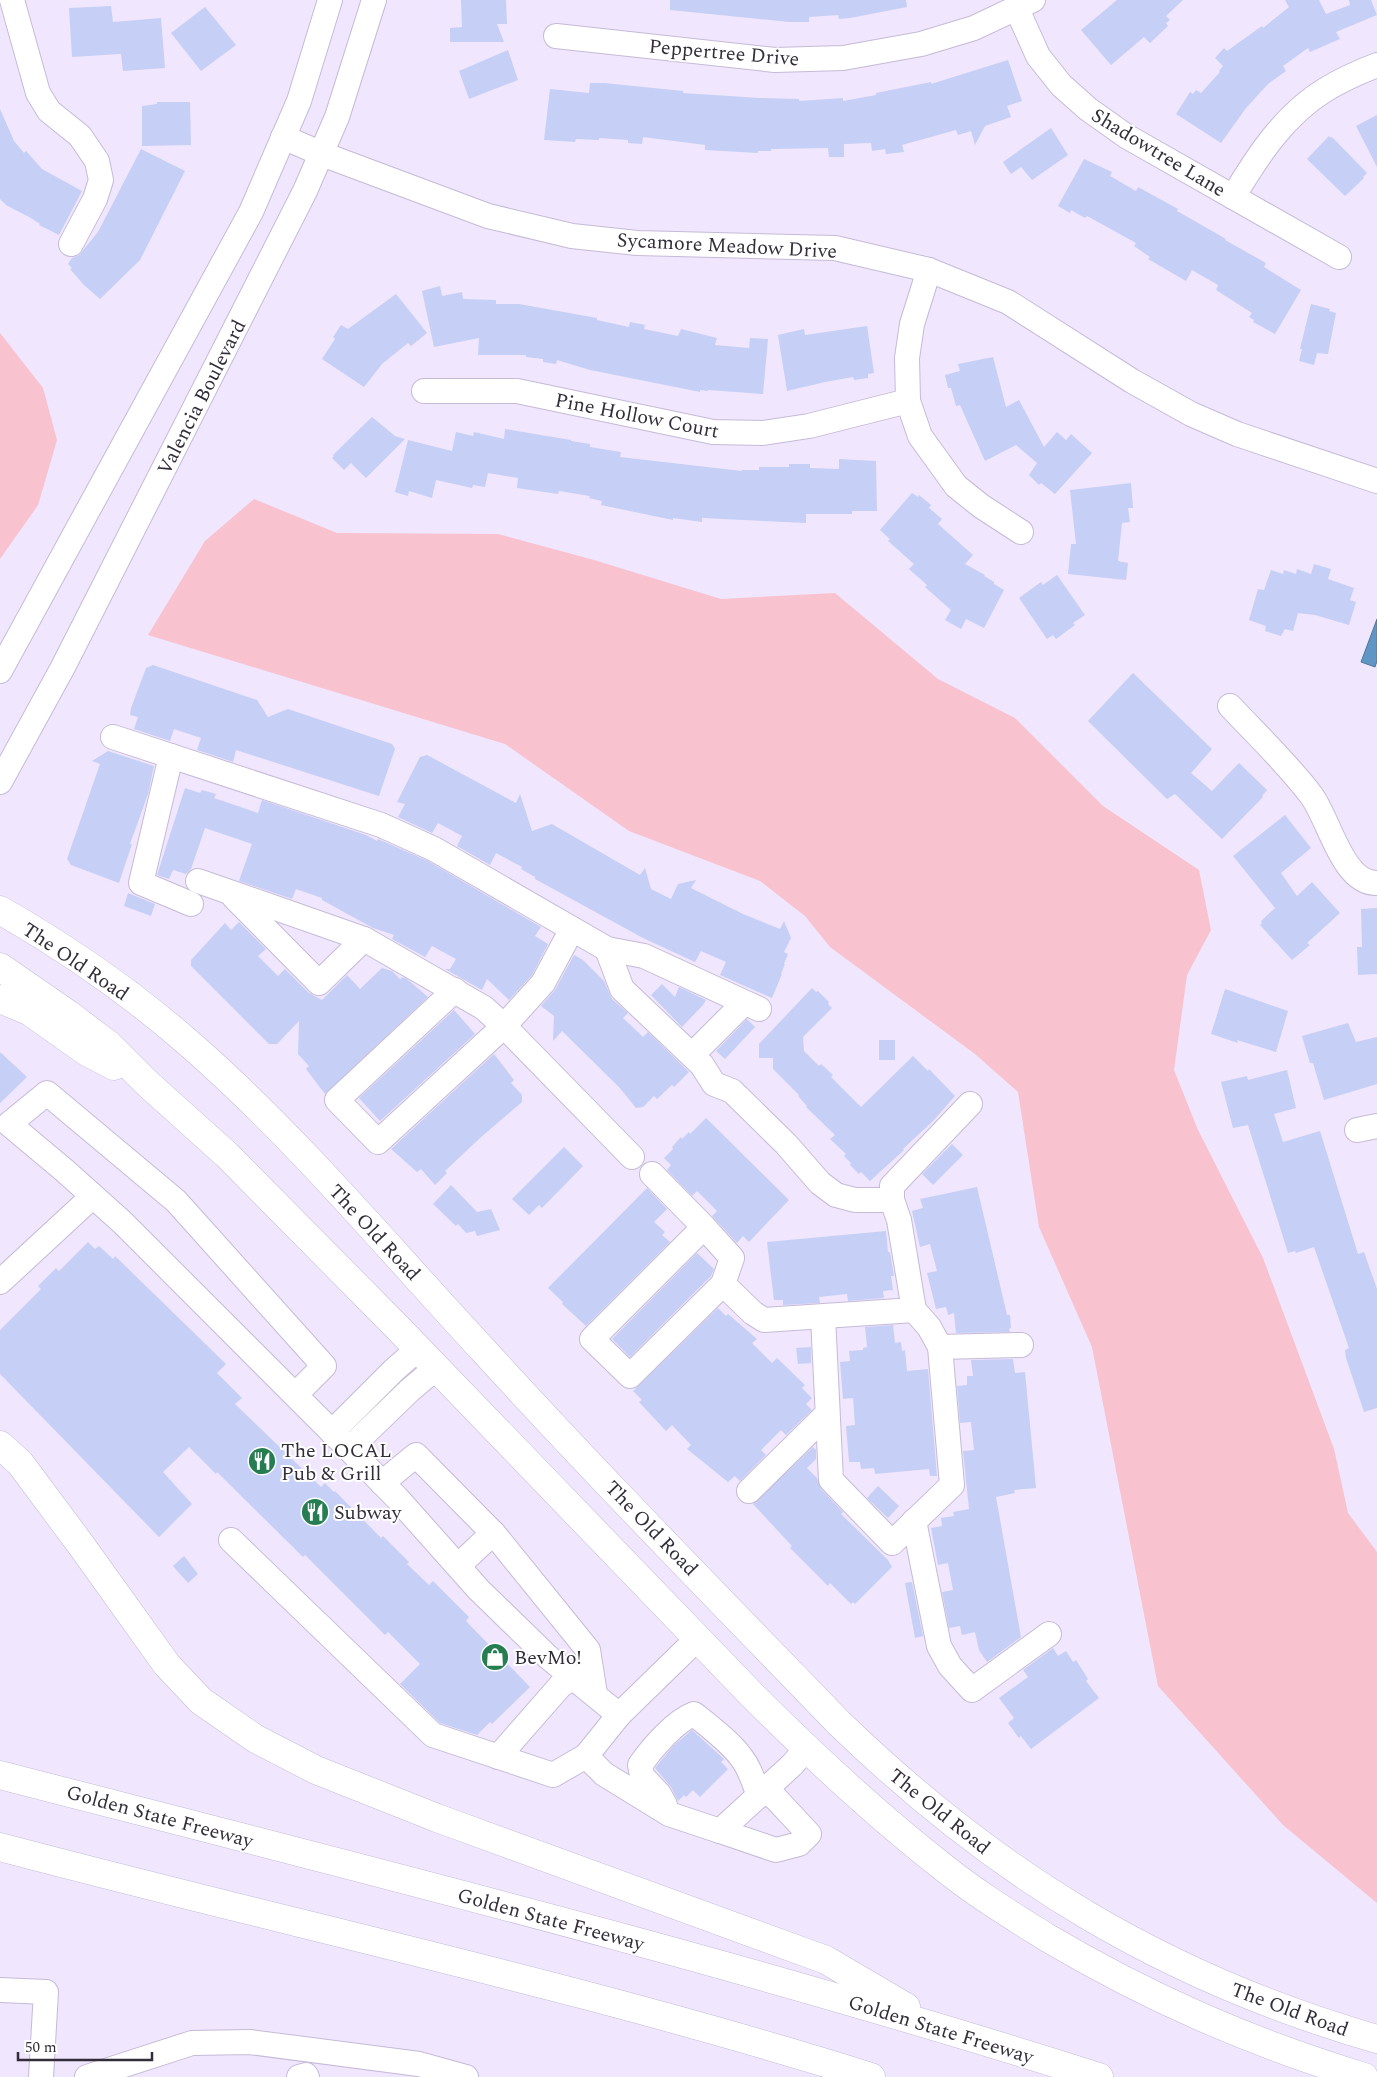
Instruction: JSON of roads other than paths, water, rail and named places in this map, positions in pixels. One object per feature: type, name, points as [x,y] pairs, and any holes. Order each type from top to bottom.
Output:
[{"type":"main road","name":"The Old Road","points":[[0,910],[81,960],[137,1002],[191,1045],[244,1094],[284,1134],[494,1362],[826,1710],[877,1760],[942,1815],[998,1858],[1046,1890],[1086,1916],[1141,1946],[1194,1973],[1258,2000],[1317,2022],[1377,2039]]},
{"type":"main road","name":"The Old Road","points":[[0,967],[109,1045],[148,1084],[256,1184],[806,1749],[851,1792],[944,1868],[1012,1916],[1092,1964],[1154,1997],[1216,2025],[1290,2054],[1364,2077]]},
{"type":"main road","points":[[0,999],[29,1011],[87,1052],[148,1084]]},
{"type":"main road","points":[[0,1445],[20,1463],[166,1665],[201,1701],[256,1738],[316,1770],[437,1818],[826,1960],[941,2027]]},
{"type":"main road","name":"Golden State Freeway","points":[[0,1774],[725,1965],[941,2027],[1099,2077]]},
{"type":"main road","points":[[0,1847],[592,1998],[720,2032],[871,2077]]},
{"type":"main road","points":[[0,1856],[78,1868]]},
{"type":"street","points":[[12,0],[38,93],[49,111],[80,136],[97,161],[101,180],[95,199],[71,244]]},
{"type":"street","name":"Valencia Boulevard","points":[[0,671],[250,212],[299,100],[330,0]]},
{"type":"street","name":"Valencia Boulevard","points":[[0,782],[99,596],[268,267],[322,154],[360,50],[374,0]]},
{"type":"street","name":"Peppertree Drive","points":[[556,36],[775,60],[843,58],[930,41],[974,28],[1025,4]]},
{"type":"street","name":"Shadowtree Lane","points":[[1025,4],[1038,56],[1061,85],[1088,109],[1126,136],[1339,257]]},
{"type":"street","points":[[1233,197],[1269,142],[1296,113],[1324,90],[1377,65]]},
{"type":"street","name":"Sycamore Meadow Drive","points":[[283,137],[322,154],[488,216],[572,236],[637,243],[835,248],[929,270],[1008,302],[1132,381],[1191,414],[1237,434],[1377,481]]},
{"type":"street","points":[[929,270],[912,324],[907,358],[908,401],[920,436],[956,486],[981,506],[1021,532]]},
{"type":"street","name":"Pine Hollow Court","points":[[424,391],[517,391],[714,432],[763,433],[809,426],[908,401]]},
{"type":"street","points":[[1230,706],[1312,796],[1324,816],[1344,861],[1359,878],[1377,883]]},
{"type":"street","points":[[113,737],[381,825],[434,849],[607,949],[644,956],[751,1006],[692,1055]]},
{"type":"street","points":[[171,756],[141,883],[191,904]]},
{"type":"street","points":[[198,881],[364,938],[484,1008],[504,1026],[632,1157]]},
{"type":"street","points":[[230,892],[319,982],[364,938]]},
{"type":"street","points":[[454,990],[337,1100],[378,1142],[504,1026],[543,983],[572,929]]},
{"type":"street","points":[[607,949],[622,989],[692,1055],[714,1084],[732,1091],[786,1144],[820,1184],[836,1195],[854,1200],[892,1200]]},
{"type":"street","points":[[295,1395],[324,1366],[176,1201],[46,1093],[4,1129],[93,1196],[122,1222],[295,1395],[349,1449],[479,1590],[548,1657],[618,1715]]},
{"type":"street","points":[[823,1317],[831,1480],[892,1543],[952,1484],[940,1347],[929,1327],[914,1310],[899,1220],[892,1200],[892,1186],[970,1104]]},
{"type":"street","points":[[652,1174],[704,1227],[732,1258],[723,1284],[630,1376],[592,1339],[704,1227]]},
{"type":"street","points":[[0,1282],[93,1196]]},
{"type":"street","points":[[723,1284],[753,1313],[764,1320],[914,1310]]},
{"type":"street","points":[[940,1347],[1021,1345]]},
{"type":"street","points":[[332,1432],[394,1370],[427,1359]]},
{"type":"street","points":[[349,1449],[415,1385],[427,1359]]},
{"type":"street","points":[[749,1491],[827,1414]]},
{"type":"street","points":[[382,1484],[416,1455],[493,1533],[588,1650],[595,1694]]},
{"type":"street","points":[[914,1521],[940,1646],[950,1666],[972,1690],[1049,1634]]},
{"type":"street","points":[[458,1566],[493,1533]]},
{"type":"street","points":[[232,1540],[433,1735],[553,1775],[586,1756],[618,1715],[697,1639]]},
{"type":"street","points":[[498,1758],[560,1685],[574,1677]]},
{"type":"street","points":[[586,1756],[604,1774],[669,1814],[776,1850],[799,1844],[808,1834],[763,1793],[741,1756],[694,1714],[685,1718],[648,1754],[640,1765],[642,1776],[659,1794],[669,1814]]},
{"type":"street","points":[[720,1831],[763,1793],[806,1749]]},
{"type":"street","points":[[0,1990],[46,1992],[41,2077]]},
{"type":"street","points":[[87,2077],[192,2043],[250,2042],[419,2064],[466,2077]]},
{"type":"street","points":[[300,2077],[306,2075],[307,2077]]},
{"type":"water","points":[[1377,619],[1377,661],[1375,667],[1361,662]]},
{"type":"place","name":"The LOCAL Pub & Grill","points":[[262,1461]]},
{"type":"place","name":"Subway","points":[[315,1512]]},
{"type":"place","name":"BevMo!","points":[[495,1657]]}]
